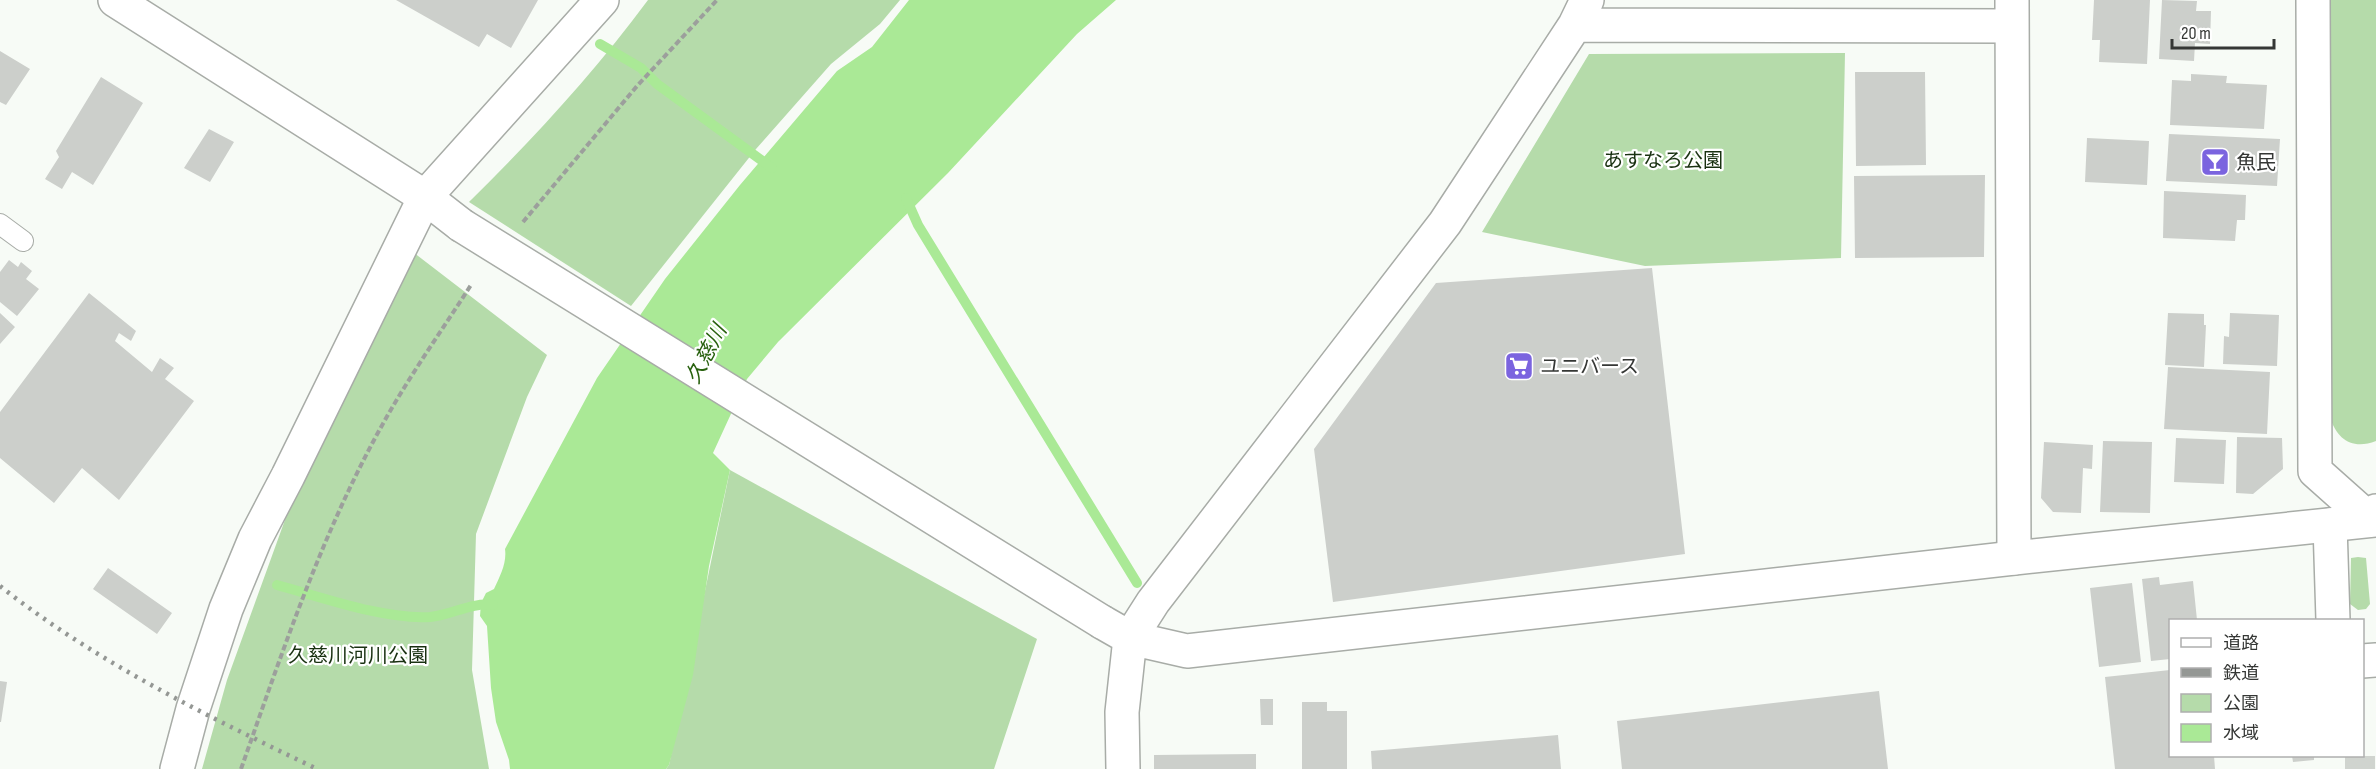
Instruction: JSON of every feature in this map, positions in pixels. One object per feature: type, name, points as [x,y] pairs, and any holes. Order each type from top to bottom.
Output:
[{"type":"street","points":[[115,0],[425,196],[461,225],[1130,638],[1187,651],[2014,558],[2330,525],[2374,517]]},
{"type":"street","points":[[177,769],[193,709],[222,621],[255,539],[425,196],[602,0]]},
{"type":"street","points":[[2313,0],[2315,471],[2374,517]]},
{"type":"street","points":[[1123,769],[1122,712],[1130,638],[1153,602],[1445,223],[1581,13],[2012,13],[2014,558]]},
{"type":"street","points":[[2330,525],[2333,619]]},
{"type":"lane","points":[[0,224],[23,241]]},
{"type":"path","points":[[523,222],[637,86],[717,0]]},
{"type":"path","points":[[241,769],[327,538],[385,420],[471,285]]},
{"type":"green space","points":[[648,0],[900,0],[880,24],[831,64],[756,149],[631,306],[469,202],[562,105]]},
{"type":"green space","points":[[2327,0],[2376,0],[2376,441],[2360,444],[2347,441],[2342,437],[2330,417]]},
{"type":"green space","name":"あすなろ公園","points":[[1845,53],[1841,258],[1645,266],[1482,232],[1589,54]]},
{"type":"green space","name":"久慈川河川公園","points":[[409,249],[547,355],[527,397],[476,534],[472,670],[489,769],[202,769],[227,680],[294,495]]},
{"type":"green space","points":[[730,470],[1037,639],[994,769],[666,769],[669,765]]},
{"type":"green space","points":[[2351,558],[2366,558],[2370,604],[2366,609],[2358,610],[2350,604]]},
{"type":"water","name":"久慈川","points":[[909,0],[1116,0],[1077,34],[948,173],[778,342],[747,379],[713,453],[730,470],[709,566],[693,675],[666,769],[510,769],[496,722],[491,688],[487,626],[480,616],[481,603],[486,593],[494,589],[502,569],[505,549],[597,378],[665,279],[740,185],[837,71],[872,47]]},
{"type":"building","points":[[396,0],[538,0],[511,48],[487,34],[479,47]]},
{"type":"building","points":[[2094,0],[2150,0],[2147,64],[2099,62],[2100,40],[2092,40]]},
{"type":"building","points":[[2162,0],[2197,1],[2196,11],[2211,11],[2210,44],[2195,43],[2194,61],[2159,59]]},
{"type":"building","points":[[0,51],[30,69],[6,105],[0,102]]},
{"type":"building","points":[[1855,72],[1925,72],[1926,165],[1856,166]]},
{"type":"building","points":[[2191,74],[2227,76],[2226,83],[2267,85],[2264,129],[2170,125],[2172,80],[2191,81]]},
{"type":"building","points":[[101,77],[143,103],[93,185],[72,172],[62,189],[45,179],[59,157],[56,151]]},
{"type":"building","points":[[209,129],[234,142],[210,182],[184,168]]},
{"type":"building","points":[[2169,134],[2280,139],[2277,186],[2166,181]]},
{"type":"building","points":[[2087,138],[2149,141],[2147,185],[2085,182]]},
{"type":"building","points":[[1985,175],[1984,257],[1855,258],[1854,176]]},
{"type":"building","points":[[2164,191],[2246,195],[2245,220],[2237,220],[2235,241],[2163,238]]},
{"type":"building","points":[[9,260],[18,267],[21,262],[32,271],[26,279],[39,289],[17,316],[0,302],[0,272]]},
{"type":"building","name":"ユニバース","points":[[1652,268],[1685,554],[1333,602],[1314,449],[1436,283]]},
{"type":"building","points":[[89,293],[136,331],[131,341],[119,333],[115,341],[152,372],[160,358],[174,368],[165,379],[194,401],[119,500],[82,468],[54,503],[0,458],[0,412]]},
{"type":"building","points":[[0,313],[15,327],[0,344]]},
{"type":"building","points":[[2168,313],[2204,314],[2204,325],[2206,325],[2204,367],[2165,365]]},
{"type":"building","points":[[2230,313],[2279,315],[2277,366],[2223,364],[2224,336],[2229,337]]},
{"type":"building","points":[[2168,367],[2270,372],[2267,434],[2164,429]]},
{"type":"building","points":[[2237,437],[2282,438],[2283,469],[2253,494],[2236,493]]},
{"type":"building","points":[[2176,438],[2226,440],[2224,484],[2174,482]]},
{"type":"building","points":[[2103,441],[2152,442],[2150,513],[2100,512]]},
{"type":"building","points":[[2044,442],[2093,445],[2092,469],[2083,468],[2081,513],[2053,512],[2041,498]]},
{"type":"building","points":[[108,568],[172,613],[157,634],[93,589]]},
{"type":"building","points":[[2159,577],[2160,585],[2193,581],[2197,619],[2169,619],[2169,659],[2151,661],[2142,579]]},
{"type":"building","points":[[2132,583],[2141,662],[2099,667],[2090,588]]},
{"type":"building","points":[[2169,670],[2169,757],[2214,757],[2215,769],[2115,769],[2105,677]]},
{"type":"building","points":[[0,681],[7,682],[1,722],[0,722]]},
{"type":"building","points":[[1879,691],[1888,769],[1622,769],[1617,721]]},
{"type":"building","points":[[1260,699],[1273,699],[1273,725],[1261,725]]},
{"type":"building","points":[[1302,702],[1327,702],[1327,711],[1347,711],[1347,769],[1302,769]]},
{"type":"building","points":[[1558,735],[1561,769],[1372,769],[1371,751]]},
{"type":"building","points":[[1256,754],[1256,769],[1154,769],[1154,755]]},
{"type":"building","points":[[2292,757],[2314,757],[2314,760],[2293,762]]},
{"type":"waterway","points":[[600,44],[641,68],[657,84],[772,168]]},
{"type":"waterway","points":[[906,198],[918,225],[1137,583]]},
{"type":"waterway","points":[[277,585],[353,607],[412,617],[430,617],[477,605],[493,605]]},
{"type":"tunnel","points":[[2360,757],[2360,769]]},
{"type":"railway","points":[[0,586],[37,614],[113,663],[194,708],[317,769]]},
{"type":"place","name":"魚民","points":[[2215,162]]},
{"type":"place","name":"ユニバース","points":[[1519,366]]}]
